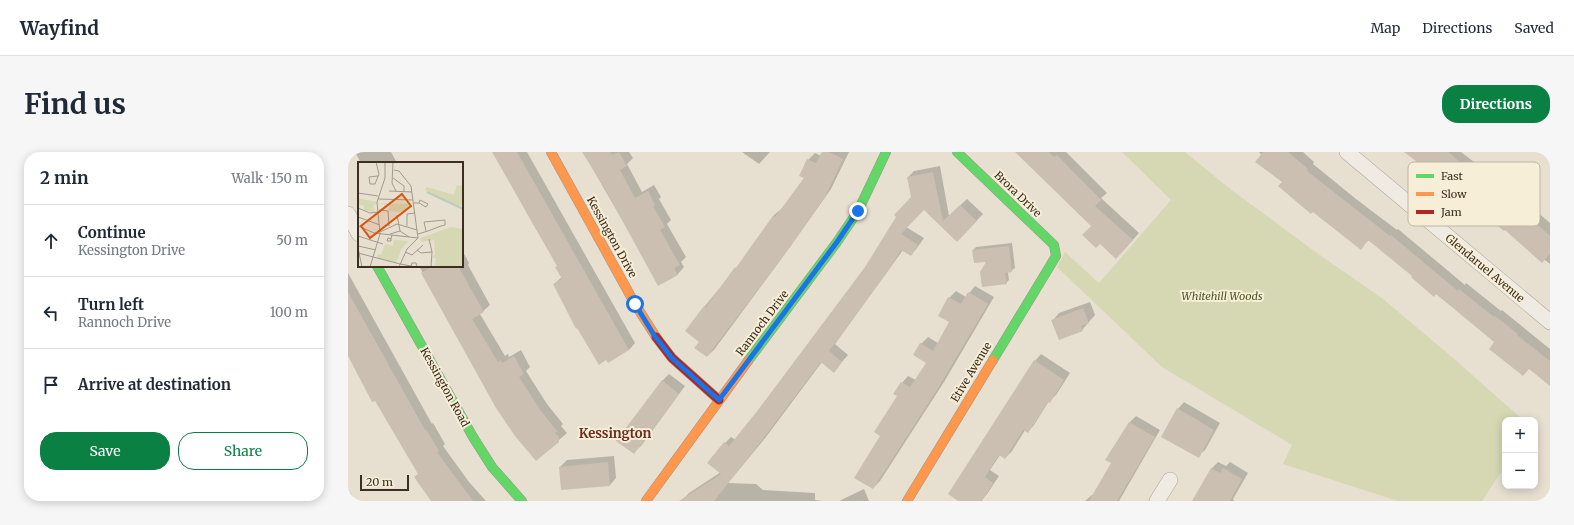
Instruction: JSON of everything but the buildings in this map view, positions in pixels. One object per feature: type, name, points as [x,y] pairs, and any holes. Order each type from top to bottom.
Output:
[{"type":"street","name":"Kessington Drive","points":[[551,152],[635,304],[654,335],[672,358],[719,400]]},
{"type":"street","name":"Brora Drive","points":[[957,152],[1054,245],[1056,256]]},
{"type":"street","name":"Glendaruel Avenue","points":[[1347,152],[1408,203]]},
{"type":"street","name":"Rannoch Drive","points":[[646,501],[837,242],[858,211],[882,153]]},
{"type":"street","points":[[348,214],[358,232]]},
{"type":"street","name":"Glendaruel Avenue","points":[[1435,226],[1550,322]]},
{"type":"street","name":"Etive Avenue","points":[[906,501],[1056,256]]},
{"type":"street","name":"Kessington Road","points":[[378,267],[473,437],[492,467],[522,501]]},
{"type":"street","points":[[1158,501],[1170,480]]},
{"type":"green space","name":"Whitehill Woods","points":[[1122,152],[1185,152],[1229,188],[1310,248],[1383,299],[1452,357],[1520,417],[1502,417],[1502,471],[1482,501],[1398,501],[1283,464],[1292,445],[1162,367],[1057,267],[1065,252],[1099,283],[1171,200]]},
{"type":"traffic: fast","points":[[748,361],[837,242],[858,211],[886,152]]},
{"type":"traffic: fast","points":[[957,152],[1054,245],[1056,256],[993,360]]},
{"type":"traffic: fast","points":[[378,267],[473,437],[492,467],[522,501]]},
{"type":"traffic: slow","points":[[551,152],[635,304],[656,337]]},
{"type":"traffic: slow","points":[[907,501],[993,360]]},
{"type":"traffic: slow","points":[[646,501],[748,361]]},
{"type":"traffic: jam","points":[[656,337],[672,358],[719,400]]},
{"type":"district","name":"Kessington","points":[[615,433]]},
{"type":"route","points":[[635,304],[654,335],[672,358],[697,382],[719,400],[837,242],[858,211]]}]
